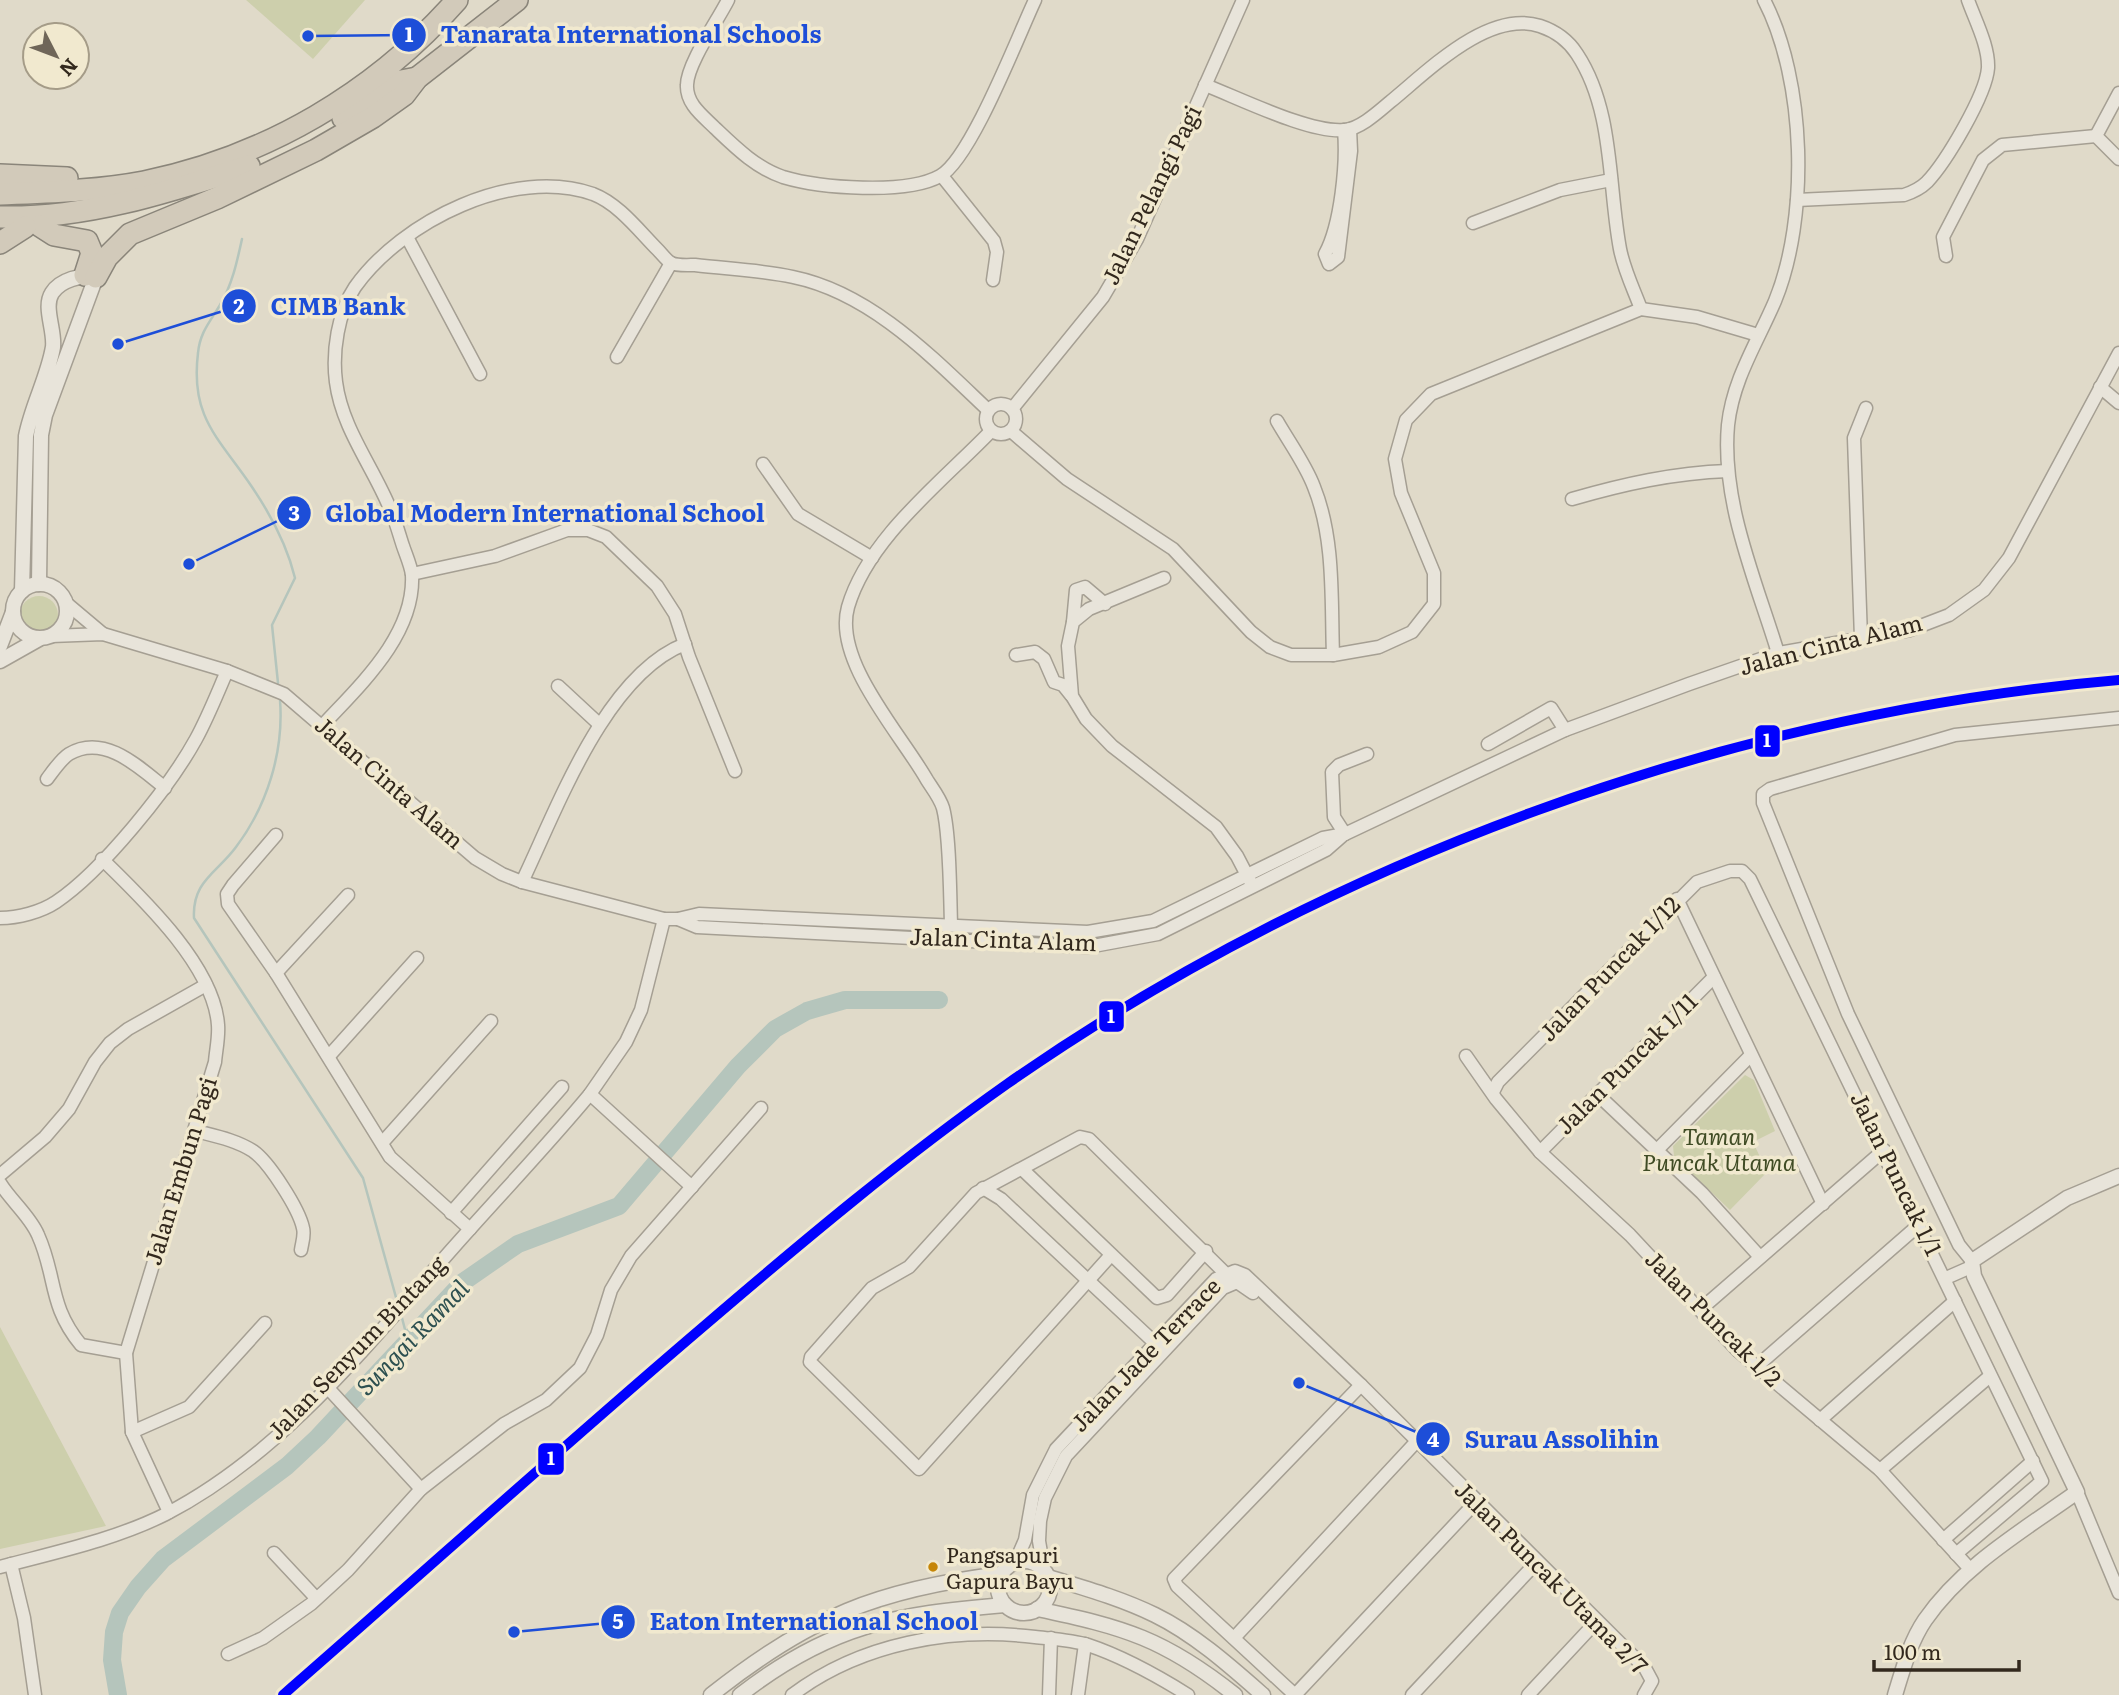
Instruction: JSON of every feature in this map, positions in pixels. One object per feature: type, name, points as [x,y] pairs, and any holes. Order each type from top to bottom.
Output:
[{"type":"highway","points":[[0,194],[144,182],[247,152],[301,127],[355,93],[399,60],[457,0]]},
{"type":"highway","points":[[82,278],[130,234],[217,198],[316,150],[373,117],[404,95],[417,78],[517,0]]},
{"type":"highway","points":[[0,217],[101,208],[153,196],[254,165],[310,138],[396,82],[417,78]]},
{"type":"highway","points":[[0,175],[102,177],[198,167]]},
{"type":"highway","points":[[0,230],[164,206],[257,177]]},
{"type":"highway","points":[[0,243],[32,227],[54,235],[87,241],[92,253],[82,278]]},
{"type":"street","points":[[728,0],[688,76],[688,98],[697,111],[756,163],[783,176],[823,184],[912,185],[942,176],[965,147],[1035,0]]},
{"type":"street","name":"Jalan Pelangi Pagi","points":[[1012,409],[1103,297],[1153,206],[1243,0]]},
{"type":"street","points":[[1764,0],[1785,60],[1795,113],[1797,200],[1789,256],[1775,300],[1737,380],[1728,424],[1728,471],[1778,653]]},
{"type":"street","points":[[1797,200],[1904,195],[1917,190],[1928,181],[1958,138],[1985,80],[1987,55],[1968,0]]},
{"type":"street","points":[[1205,85],[1307,124],[1347,129],[1382,109],[1468,40],[1498,27],[1530,23],[1556,32],[1577,53],[1591,84],[1605,127],[1621,250],[1641,309]]},
{"type":"street","points":[[2096,136],[2119,93]]},
{"type":"street","points":[[1347,129],[1351,150],[1338,257],[1329,264],[1325,254],[1330,244],[1340,192],[1347,129]]},
{"type":"street","points":[[2096,136],[2119,159]]},
{"type":"street","points":[[1946,256],[1943,237],[1983,159],[1991,151],[2002,145],[2096,136]]},
{"type":"street","points":[[942,176],[994,241],[997,252],[993,280]]},
{"type":"street","points":[[1473,223],[1560,190],[1612,180]]},
{"type":"street","points":[[323,725],[365,680],[397,635],[408,600],[412,574],[391,510],[343,412],[335,382],[334,352],[341,319],[354,289],[380,258],[407,237],[473,201],[503,190],[539,187],[569,189],[595,195],[619,211],[671,263],[791,276],[824,284],[876,313],[940,365],[988,410]]},
{"type":"street","points":[[407,237],[480,374]]},
{"type":"street","points":[[617,358],[671,263]]},
{"type":"street","points":[[39,584],[39,467],[45,415],[86,299],[82,278]]},
{"type":"street","points":[[82,278],[77,288],[86,299]]},
{"type":"street","points":[[22,591],[26,436],[31,411],[53,348],[48,303],[51,294],[82,278]]},
{"type":"street","points":[[1011,431],[1067,479],[1173,549],[1251,632],[1270,647],[1291,655],[1333,655],[1379,647],[1412,632],[1434,604],[1434,573],[1401,493],[1395,459],[1406,421],[1431,394],[1641,309],[1697,317],[1759,335]]},
{"type":"street","name":"Jalan Cinta Alam","points":[[678,919],[697,927],[1088,947],[1158,934],[1323,838],[1345,834],[1565,730],[1778,653],[1910,630],[1949,615],[1984,590],[2009,558],[2100,387],[2115,372],[2119,353]]},
{"type":"street","points":[[2100,387],[2119,403]]},
{"type":"street","points":[[997,404],[1012,409],[1016,422],[1011,431],[1003,435],[990,431],[985,419],[988,410],[997,404]]},
{"type":"street","points":[[1861,638],[1854,438],[1866,408]]},
{"type":"street","points":[[1276,421],[1314,487],[1324,526],[1330,570],[1333,655]]},
{"type":"street","points":[[951,924],[943,807],[906,744],[862,681],[846,642],[848,607],[872,558],[913,508],[990,431]]},
{"type":"street","points":[[763,464],[798,514],[872,558]]},
{"type":"street","points":[[1572,499],[1632,481],[1685,473],[1728,471]]},
{"type":"street","points":[[412,574],[495,556],[567,530],[587,530],[606,537],[631,557],[657,586],[675,614],[735,771]]},
{"type":"street","points":[[1073,622],[1088,609],[1164,579]]},
{"type":"street","points":[[0,646],[15,601],[22,591],[39,584],[55,589],[65,602],[66,619],[45,637],[21,631],[13,612]]},
{"type":"street","points":[[1072,696],[1068,646],[1076,590],[1085,587],[1105,604]]},
{"type":"street","name":"Jalan Cinta Alam","points":[[65,602],[103,634]]},
{"type":"street","name":"Jalan Cinta Alam","points":[[0,662],[45,637],[103,634],[228,671],[284,694],[475,858],[522,882],[664,919],[699,914],[951,924],[1076,933],[1138,925],[1250,882]]},
{"type":"street","points":[[522,882],[599,724],[660,656],[685,644]]},
{"type":"street","points":[[1016,655],[1035,652],[1044,659],[1054,682],[1063,685],[1086,719],[1112,746],[1216,827],[1237,856],[1250,882]]},
{"type":"street","points":[[1,921],[29,914],[55,903],[102,859],[165,788],[196,739],[228,671]]},
{"type":"street","points":[[558,687],[599,724]]},
{"type":"street","points":[[1488,744],[1551,708],[1565,730]]},
{"type":"street","points":[[2119,718],[1955,735],[1770,789],[1763,794],[1763,803],[1848,1014],[1959,1245],[1971,1264],[2077,1492],[2119,1590]]},
{"type":"street","points":[[47,779],[68,754],[94,746],[122,755],[165,788]]},
{"type":"street","points":[[1345,834],[1334,817],[1332,772],[1339,765],[1367,754]]},
{"type":"street","points":[[276,835],[227,894],[228,904],[276,973],[390,1157],[470,1229]]},
{"type":"street","name":"Jalan Embun Pagi","points":[[102,859],[149,904],[189,956],[206,985],[219,1023],[215,1062],[196,1131],[126,1353],[132,1432],[169,1512]]},
{"type":"street","name":"Jalan Puncak 1/12","points":[[1493,1092],[1498,1082],[1677,899],[1697,882],[1730,871],[1742,871]]},
{"type":"street","name":"Jalan Puncak 1/1","points":[[1742,871],[1750,879],[1795,966],[2042,1481],[1956,1554]]},
{"type":"street","points":[[276,973],[348,895]]},
{"type":"street","points":[[1677,899],[1822,1203]]},
{"type":"street","name":"Jalan Senyum Bintang","points":[[6,1565],[129,1532],[169,1512],[226,1476],[327,1387],[590,1094],[626,1042],[641,1010],[664,919]]},
{"type":"street","points":[[329,1056],[417,958]]},
{"type":"street","name":"Jalan Puncak 1/11","points":[[1540,1152],[1714,977]]},
{"type":"street","points":[[0,1175],[45,1137],[69,1110],[95,1062],[110,1043],[128,1029],[206,985]]},
{"type":"street","points":[[382,1143],[491,1021]]},
{"type":"street","points":[[1658,1149],[1751,1055]]},
{"type":"street","name":"Jalan Puncak 1/2","points":[[1466,1056],[1540,1152],[1630,1235],[1756,1367],[1880,1470],[1970,1569]]},
{"type":"street","points":[[451,1213],[562,1087]]},
{"type":"street","points":[[590,1094],[690,1185]]},
{"type":"street","points":[[1597,1094],[1702,1193],[1760,1258]]},
{"type":"street","points":[[228,1654],[264,1638],[316,1598],[375,1541],[421,1489],[504,1424],[546,1400],[580,1368],[597,1335],[611,1290],[631,1256],[690,1185],[761,1108]]},
{"type":"street","points":[[196,1131],[239,1143],[256,1153],[271,1169],[304,1231],[301,1250]]},
{"type":"street","points":[[1111,1255],[919,1469],[813,1367],[811,1357],[873,1288],[909,1267],[970,1198],[983,1188],[1084,1136],[1206,1251],[1225,1273]]},
{"type":"street","points":[[1701,1310],[1884,1150]]},
{"type":"street","points":[[1022,1169],[1151,1293],[1162,1299],[1206,1251]]},
{"type":"street","points":[[1946,1278],[1971,1264],[2067,1198],[2119,1176]]},
{"type":"street","points":[[0,1183],[38,1234],[53,1295],[67,1328],[81,1345],[126,1353]]},
{"type":"street","points":[[983,1188],[1001,1199],[1155,1343],[1172,1342]]},
{"type":"street","points":[[1756,1367],[1920,1224]]},
{"type":"street","name":"Jalan Jade Terrace","points":[[1015,1563],[1025,1539],[1033,1494],[1056,1449],[1225,1273],[1235,1271],[1245,1275],[1359,1388]]},
{"type":"street","name":"Jalan Jade Terrace","points":[[1046,1574],[1038,1541],[1040,1521],[1055,1474],[1066,1456],[1223,1288],[1237,1282],[1243,1284],[1359,1388]]},
{"type":"street","points":[[1819,1420],[1955,1301]]},
{"type":"street","points":[[132,1432],[190,1407],[265,1324]]},
{"type":"street","points":[[1153,1363],[1155,1343]]},
{"type":"street","points":[[1880,1470],[1990,1376]]},
{"type":"street","points":[[327,1387],[421,1489]]},
{"type":"street","points":[[1359,1388],[1174,1579],[1177,1586],[1295,1695],[1476,1502]]},
{"type":"street","name":"Jalan Puncak Utama 2/7","points":[[1359,1388],[1645,1668],[1652,1681],[1644,1695]]},
{"type":"street","points":[[1234,1638],[1416,1442]]},
{"type":"street","points":[[1943,1540],[2033,1461]]},
{"type":"street","points":[[1895,1695],[1910,1649],[1924,1621],[1970,1569],[2077,1492]]},
{"type":"street","points":[[274,1553],[316,1598]]},
{"type":"street","points":[[711,1695],[794,1636],[847,1609],[893,1592],[941,1581],[1002,1574],[1015,1563],[1031,1562],[1046,1574],[1119,1599],[1182,1630],[1263,1695]]},
{"type":"street","points":[[1412,1695],[1537,1562]]},
{"type":"street","points":[[6,1565],[24,1618],[34,1695]]},
{"type":"street","points":[[1002,1574],[999,1590],[1005,1605]]},
{"type":"street","points":[[1037,1609],[1048,1598],[1046,1574]]},
{"type":"street","points":[[740,1695],[805,1651],[854,1629],[901,1616],[1005,1605],[1020,1613],[1037,1609],[1109,1624],[1147,1637],[1209,1674],[1235,1695]]},
{"type":"street","points":[[1528,1695],[1597,1621]]},
{"type":"street","points":[[792,1695],[837,1669],[872,1654],[944,1635],[993,1632],[1085,1644],[1157,1676],[1188,1695]]},
{"type":"street","points":[[1049,1695],[1051,1638]]},
{"type":"street","points":[[1078,1695],[1085,1644]]},
{"type":"green space","points":[[246,0],[365,0],[313,59]]},
{"type":"green space","points":[[39,596],[52,602],[58,615],[52,628],[39,634],[26,628],[20,615],[26,602]]},
{"type":"green space","name":"Taman Puncak Utama","points":[[1745,1075],[1754,1080],[1775,1131],[1753,1142],[1767,1172],[1730,1210],[1674,1156],[1673,1146]]},
{"type":"green space","points":[[0,1327],[106,1526],[0,1549]]},
{"type":"waterway","points":[[242,239],[228,289],[201,339],[198,353],[198,394],[203,411],[218,440],[272,519],[288,554],[295,578],[272,625],[278,683]]},
{"type":"waterway","points":[[280,700],[281,720],[276,759],[265,796],[236,847],[201,886],[194,905],[194,918],[363,1178],[397,1301]]},
{"type":"waterway","name":"Sungai Ramal","points":[[118,1695],[112,1660],[114,1632],[120,1613],[138,1587],[163,1559],[287,1466],[318,1437],[463,1282],[518,1244],[619,1206],[738,1066],[775,1029],[807,1011],[845,1000],[939,1000]]},
{"type":"waterway","points":[[402,1318],[408,1341]]},
{"type":"transit line","name":"1","points":[[283,1695],[651,1372],[891,1171],[1007,1084],[1131,1004],[1261,931],[1397,866],[1537,810],[1680,763],[1826,726],[1972,698],[2119,680]]},
{"type":"place","name":"Tanarata International Schools","points":[[308,36]]},
{"type":"place","name":"CIMB Bank","points":[[118,344]]},
{"type":"place","name":"Global Modern International School","points":[[189,564]]},
{"type":"place","name":"Surau Assolihin","points":[[1299,1383]]},
{"type":"place","name":"Pangsapuri Gapura Bayu","points":[[933,1567]]},
{"type":"place","name":"Eaton International School","points":[[514,1632]]}]
